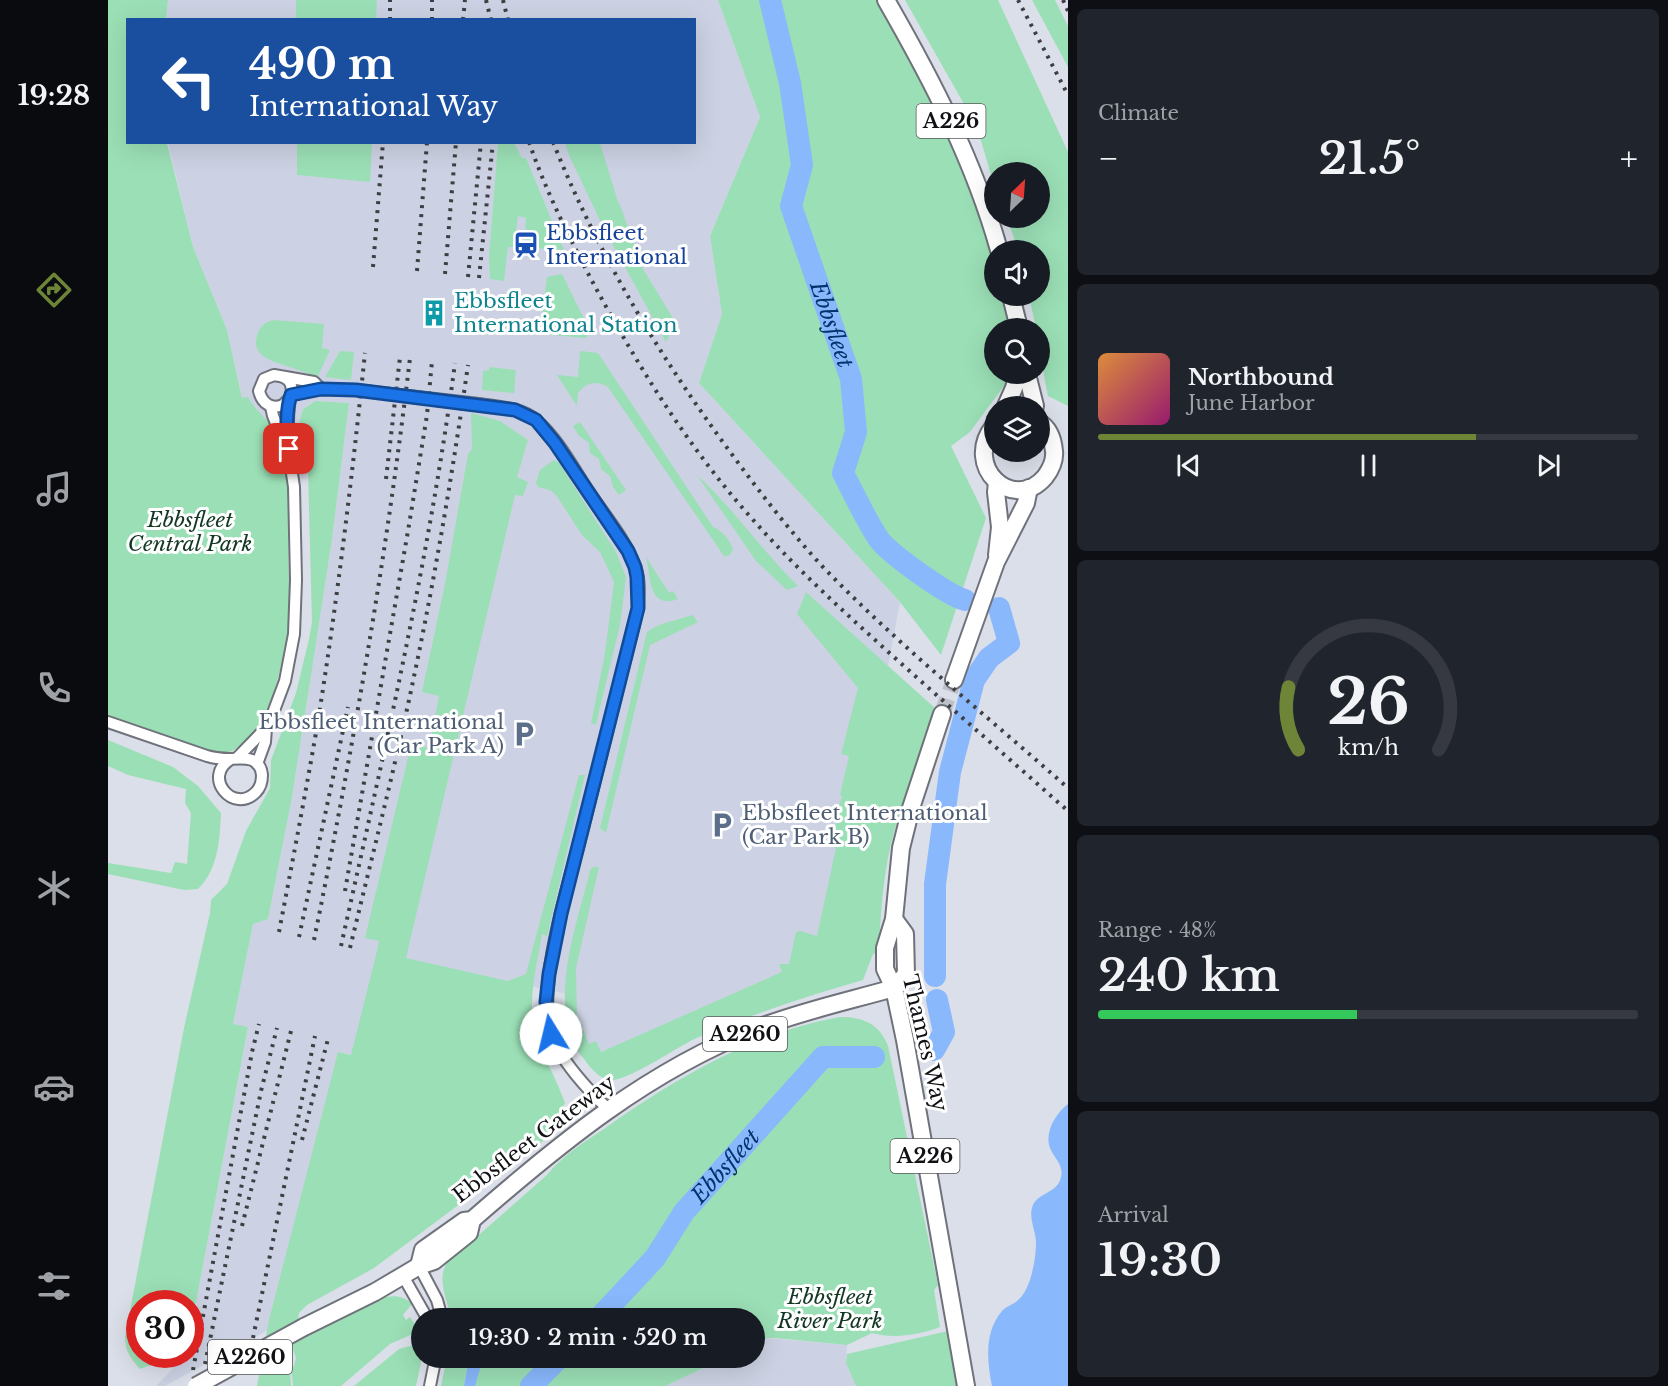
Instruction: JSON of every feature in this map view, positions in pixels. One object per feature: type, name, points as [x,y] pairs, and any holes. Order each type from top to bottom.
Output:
[{"type":"main road","name":"A226","points":[[886,0],[923,65],[952,124],[969,163],[996,240]]},
{"type":"main road","points":[[985,462],[988,474],[997,482],[1009,488],[1029,488],[1047,474],[1054,461],[1053,441],[1050,436]]},
{"type":"main road","points":[[984,444],[984,460]]},
{"type":"main road","points":[[996,562],[1000,527],[997,482]]},
{"type":"main road","points":[[954,680],[996,562],[1026,503],[1029,488]]},
{"type":"main road","points":[[894,988],[906,974],[905,934],[894,920],[902,848],[915,790],[942,714]]},
{"type":"main road","name":"Ebbsfleet Gateway","points":[[419,1266],[434,1261],[469,1233],[472,1220],[533,1168],[638,1088],[707,1050],[757,1028],[803,1012],[894,988]]},
{"type":"main road","name":"Thames Way","points":[[894,988],[966,1386]]},
{"type":"main road","name":"A2260","points":[[196,1386],[419,1266]]},
{"type":"street","points":[[287,440],[280,432],[271,407],[262,399],[260,387],[265,378],[272,375],[314,382],[321,389]]},
{"type":"street","points":[[257,764],[265,742],[266,728],[285,681],[296,622],[294,487],[287,440],[290,382],[280,376]]},
{"type":"street","points":[[271,407],[281,406],[290,398],[321,389],[356,390],[515,410],[536,420],[555,443],[628,551],[637,577],[638,608],[561,914],[546,1002],[551,1034],[568,1063],[588,1090],[608,1109]]},
{"type":"street","points":[[108,722],[193,752],[213,757],[235,758],[249,758],[257,764],[262,774],[260,786],[251,796],[237,799],[224,792],[219,780],[223,765],[235,758],[266,728]]},
{"type":"street","points":[[419,1266],[439,1308]]},
{"type":"street","points":[[403,1276],[422,1308]]},
{"type":"street","points":[[430,1386],[433,1368]]},
{"type":"shaded area","points":[[168,0],[718,0],[760,117],[710,236],[722,314],[699,383],[900,602],[835,954],[601,1052],[589,1044],[568,1012],[567,994],[406,959],[351,1055],[338,1052],[299,1313],[204,1365],[204,1290],[198,1290],[248,1028],[233,1024],[253,924],[268,919],[292,797],[332,539],[349,403],[315,401],[309,404],[303,409],[298,426],[266,446],[243,401],[227,330],[193,247],[168,144],[696,144],[696,18],[166,18]]},
{"type":"shaded area","points":[[765,1339],[847,1345],[846,1363],[856,1386],[665,1386],[704,1368],[765,1368]]},
{"type":"shaded area","points":[[173,1368],[198,1368],[165,1386],[156,1386]]},
{"type":"green space","name":"Ebbsfleet Central Park","points":[[108,0],[168,0],[166,18],[126,18],[126,144],[167,144],[193,247],[227,330],[242,398],[248,397],[271,425],[281,445],[288,492],[288,627],[282,663],[269,704],[260,723],[248,739],[235,750],[218,755],[148,732],[108,715]]},
{"type":"green space","points":[[296,0],[377,0],[376,18],[296,18]]},
{"type":"green space","points":[[718,0],[878,0],[933,99],[966,174],[988,240],[984,240],[984,306],[1007,306],[1010,318],[984,318],[984,384],[1009,384],[1008,387],[1004,386],[997,396],[984,396],[984,413],[970,432],[951,446],[986,518],[941,655],[900,602],[699,383],[722,314],[710,236],[760,117]]},
{"type":"green space","points":[[905,0],[998,0],[1068,152],[1068,406],[1048,396],[1046,384],[1050,384],[1050,318],[1034,318],[1031,306],[1050,306],[1050,240],[1015,240],[1010,228],[1050,228],[1050,162],[987,162],[977,127]]},
{"type":"green space","points":[[1032,0],[1055,0],[1068,26],[1068,67]]},
{"type":"green space","points":[[297,144],[372,144],[370,182],[297,175]]},
{"type":"green space","points":[[498,144],[515,144],[522,158],[526,158],[564,250],[533,248],[525,240],[526,218],[518,216],[514,247],[508,247],[504,281],[490,279],[489,257]]},
{"type":"green space","points":[[565,144],[600,144],[618,202],[643,269],[676,323],[666,342],[603,227]]},
{"type":"green space","points":[[562,274],[590,331],[586,338],[540,334],[547,277]]},
{"type":"green space","points":[[273,320],[324,324],[322,348],[330,350],[318,376],[275,362],[260,353],[256,343],[259,330],[267,322]]},
{"type":"green space","points":[[340,351],[354,352],[351,380],[325,377]]},
{"type":"green space","points":[[580,351],[598,353],[713,527],[728,539],[733,550],[729,556],[724,556],[608,387],[596,383],[588,384],[578,393],[577,406],[557,375],[578,377]]},
{"type":"green space","points":[[489,367],[516,370],[514,393],[482,390],[483,371],[489,370]]},
{"type":"green space","points":[[315,401],[349,403],[332,539],[292,797],[268,919],[253,924],[233,1024],[248,1027],[198,1290],[134,1290],[211,900],[227,884],[246,831],[270,788],[271,760],[296,693],[309,639],[312,622],[308,469],[298,426],[303,409]]},
{"type":"green space","points":[[471,413],[500,421],[528,440],[517,477],[528,482],[523,496],[515,495],[406,958],[508,981],[526,974],[579,775],[585,775],[547,936],[542,934],[532,998],[536,1035],[565,1103],[552,1129],[540,1144],[374,1268],[307,1305],[299,1313],[294,1341],[390,1296],[401,1297],[412,1304],[403,1315],[406,1320],[411,1318],[411,1335],[390,1344],[341,1386],[293,1386],[291,1367],[294,1366],[296,1358],[293,1349],[290,1368],[291,1386],[257,1386],[269,1320],[338,1052],[351,1055],[377,951],[379,941],[365,938],[411,745],[429,748],[439,696],[422,692],[445,584],[468,454],[472,449]]},
{"type":"green space","points":[[580,422],[626,490],[619,495],[613,487],[610,476],[601,469],[599,459],[590,453],[589,443],[579,436],[573,426]]},
{"type":"green space","points":[[554,460],[559,463],[616,552],[626,577],[620,625],[596,724],[591,724],[605,653],[614,582],[600,552],[582,535],[556,495],[550,490],[538,487],[536,483],[540,470]]},
{"type":"green space","points":[[697,475],[798,586],[787,590],[756,561]]},
{"type":"green space","points":[[646,557],[669,593],[673,591],[678,599],[668,601],[656,596],[650,582]]},
{"type":"green space","points":[[806,592],[936,709],[892,839],[883,894],[879,954],[873,954],[863,980],[739,1021],[699,1037],[622,1078],[606,1079],[592,1069],[576,1048],[568,1028],[565,1006],[568,959],[590,870],[593,867],[599,867],[576,968],[577,1016],[589,1044],[596,1041],[601,1052],[782,972],[779,964],[789,964],[796,932],[817,936],[836,848],[831,846],[849,756],[841,754],[858,688],[797,614]]},
{"type":"green space","points":[[692,615],[698,622],[650,645],[606,833],[600,828],[647,632],[663,624]]},
{"type":"green space","points":[[108,740],[173,767],[198,786],[221,813],[217,854],[210,873],[198,889],[184,890],[108,874],[108,863],[171,873],[175,862],[187,864],[191,813],[185,803],[186,789],[128,775],[108,766]]},
{"type":"green space","points":[[840,1017],[856,1018],[870,1023],[885,1038],[938,1285],[934,1290],[940,1327],[906,1335],[889,1336],[872,1333],[847,1345],[765,1339],[765,1308],[448,1308],[443,1283],[447,1263],[574,1150],[631,1110],[716,1060],[746,1046],[808,1024]]},
{"type":"green space","points":[[948,1331],[959,1386],[856,1386],[846,1363],[847,1354]]},
{"type":"green space","points":[[411,1346],[411,1368],[420,1368],[416,1386],[354,1386],[399,1349]]},
{"type":"green space","points":[[445,1368],[467,1368],[464,1386],[441,1386]]},
{"type":"green space","name":"Ebbsfleet River Park","points":[[477,1368],[704,1368],[665,1386],[467,1386]]},
{"type":"water","points":[[1068,1104],[1068,1386],[992,1386],[988,1347],[992,1328],[1002,1311],[1020,1298],[1029,1281],[1036,1244],[1031,1218],[1032,1209],[1039,1197],[1056,1186],[1061,1177],[1061,1169],[1050,1148],[1049,1136],[1052,1123]]},
{"type":"water","points":[[467,1368],[480,1368],[475,1386],[464,1386]]},
{"type":"waterway","name":"Ebbsfleet","points":[[770,0],[790,83],[802,165],[791,206],[851,379],[856,432],[843,473],[884,545],[932,582],[965,600]]},
{"type":"waterway","name":"Ebbsfleet","points":[[935,976],[935,884],[950,772],[974,680],[989,658],[1009,643],[999,608]]},
{"type":"waterway","name":"Ebbsfleet","points":[[934,1050],[944,1032],[937,1000]]},
{"type":"waterway","name":"Ebbsfleet","points":[[608,1308],[655,1258],[684,1212],[823,1057],[874,1057]]},
{"type":"waterway","name":"Ebbsfleet","points":[[531,1386],[549,1368]]},
{"type":"tunnel","points":[[942,714],[954,680]]},
{"type":"railway","points":[[390,0],[390,18]]},
{"type":"railway","points":[[432,0],[432,18]]},
{"type":"railway","points":[[463,18],[465,0]]},
{"type":"railway","points":[[486,0],[490,18]]},
{"type":"railway","points":[[503,0],[508,18]]},
{"type":"railway","points":[[1018,0],[1068,95]]},
{"type":"railway","points":[[1063,0],[1068,11]]},
{"type":"railway","points":[[373,267],[383,144]]},
{"type":"railway","points":[[417,271],[427,144]]},
{"type":"railway","points":[[445,274],[456,144]]},
{"type":"railway","points":[[468,277],[481,144]]},
{"type":"railway","points":[[479,278],[493,144]]},
{"type":"railway","points":[[530,144],[565,229],[627,343],[686,436],[731,494],[791,560],[828,596],[1068,811]]},
{"type":"railway","points":[[554,144],[589,223],[653,339],[702,413],[797,538],[881,624],[1068,788]]},
{"type":"railway","points":[[279,932],[324,680],[344,540],[365,353]]},
{"type":"railway","points":[[386,479],[400,357]]},
{"type":"railway","points":[[314,940],[368,650],[391,504],[410,358]]},
{"type":"railway","points":[[345,891],[408,531],[427,415],[432,361]]},
{"type":"railway","points":[[341,946],[419,583],[455,363]]},
{"type":"railway","points":[[350,948],[418,658],[442,533],[468,365]]},
{"type":"railway","points":[[299,937],[348,707]]},
{"type":"railway","points":[[193,1370],[259,1024]]},
{"type":"railway","points":[[205,1364],[261,1091],[277,1028]]},
{"type":"railway","points":[[242,1226],[291,1031]]},
{"type":"railway","points":[[253,1338],[315,1036]]},
{"type":"railway","points":[[302,1140],[328,1039]]},
{"type":"place","name":"Ebbsfleet International","points":[[526,245]]},
{"type":"place","name":"Ebbsfleet International Station","points":[[434,313]]},
{"type":"place","name":"Ebbsfleet International (Car Park A)","points":[[524,734]]},
{"type":"place","name":"Ebbsfleet International (Car Park B)","points":[[722,825]]},
{"type":"route","points":[[289,449],[287,440],[291,395],[321,389],[356,390],[515,410],[536,420],[555,443],[628,551],[637,577],[638,608],[561,914],[546,1002],[551,1034]]}]
